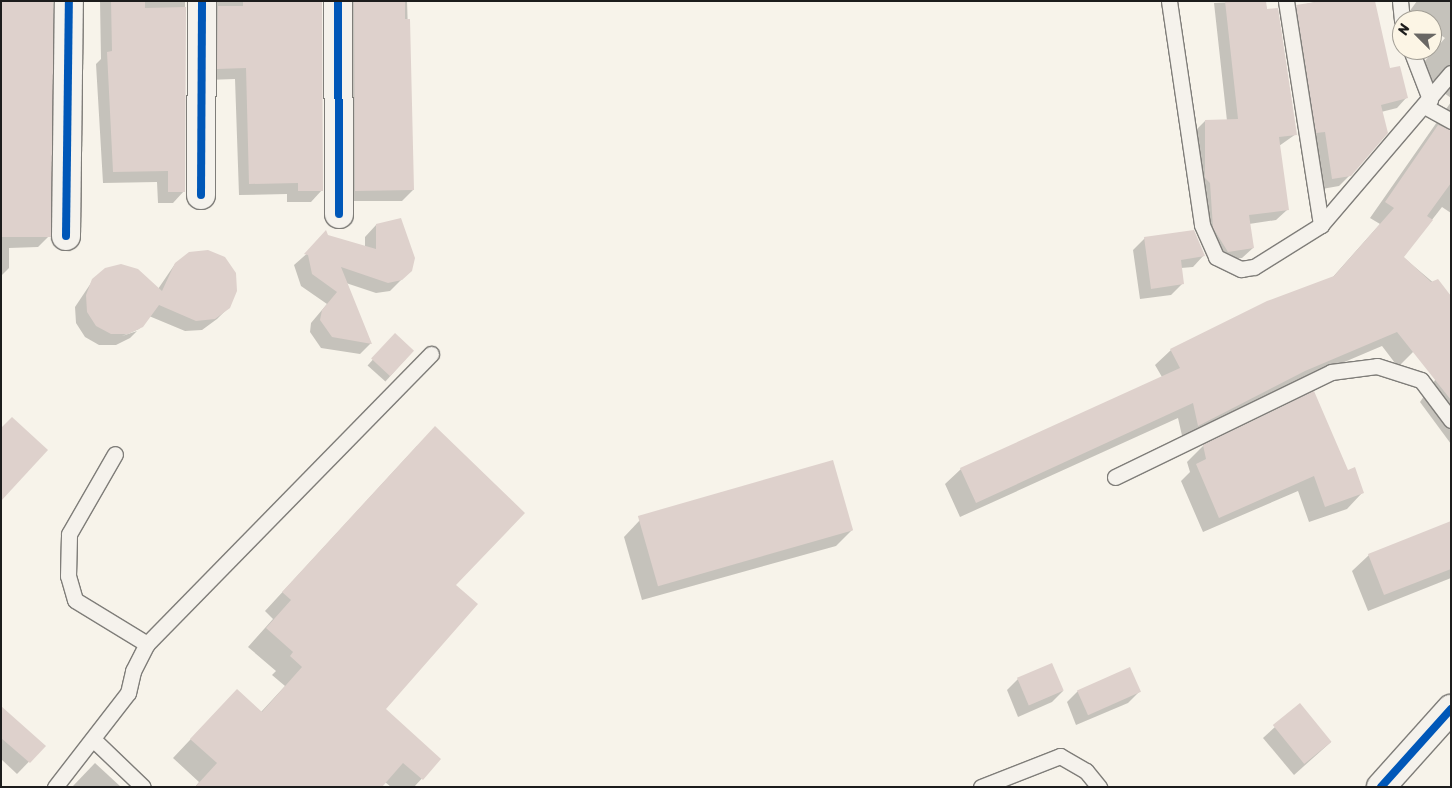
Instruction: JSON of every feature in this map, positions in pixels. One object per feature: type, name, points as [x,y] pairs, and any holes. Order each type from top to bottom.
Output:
[{"type":"street","points":[[66,236],[68,1]]},
{"type":"street","points":[[200,196],[202,1]]},
{"type":"street","points":[[338,1],[339,214]]},
{"type":"street","points":[[1382,787],[1451,709]]},
{"type":"lane","points":[[1169,1],[1202,225],[1216,257],[1241,269],[1254,267],[1321,226],[1426,107],[1451,73]]},
{"type":"lane","points":[[1286,1],[1321,226]]},
{"type":"lane","points":[[1415,60],[1430,99],[1426,107]]},
{"type":"lane","points":[[1426,107],[1451,121]]},
{"type":"lane","points":[[55,787],[94,741],[128,693],[133,671],[147,644],[431,354]]},
{"type":"lane","points":[[1115,476],[1331,372],[1377,366],[1422,380],[1451,420]]},
{"type":"lane","points":[[115,454],[69,534],[68,576],[75,600],[147,644]]},
{"type":"lane","points":[[94,741],[142,787]]},
{"type":"lane","points":[[982,787],[1060,756],[1086,771],[1099,787]]},
{"type":"building","points":[[1,1],[53,1],[53,237],[1,237]]},
{"type":"building","points":[[111,1],[145,1],[145,8],[186,7],[185,192],[168,192],[168,171],[113,172],[107,52],[112,51]]},
{"type":"building","points":[[243,1],[322,1],[323,191],[298,191],[298,183],[249,184],[246,68],[217,69],[218,6],[243,6]]},
{"type":"building","points":[[354,1],[405,1],[405,19],[410,19],[414,190],[355,191]]},
{"type":"building","points":[[1225,1],[1266,1],[1267,9],[1278,8],[1297,135],[1279,137],[1289,210],[1249,215],[1254,248],[1228,252],[1213,228],[1210,183],[1205,178],[1205,120],[1238,119]]},
{"type":"building","points":[[1322,1],[1375,1],[1390,68],[1400,66],[1408,98],[1381,105],[1388,133],[1351,176],[1332,179],[1325,132],[1316,133],[1296,5]]},
{"type":"building","points":[[1438,125],[1451,130],[1451,183],[1427,216],[1433,220],[1404,257],[1431,282],[1438,279],[1451,296],[1451,400],[1397,332],[1305,371],[1198,426],[1193,403],[976,503],[960,468],[1180,368],[1170,349],[1267,301],[1334,276],[1394,208],[1385,202]]},
{"type":"building","points":[[401,218],[415,258],[412,271],[402,280],[388,283],[341,267],[372,344],[332,337],[320,320],[322,310],[337,292],[312,274],[308,255],[304,254],[326,230],[328,235],[376,249],[376,224]]},
{"type":"building","points":[[1194,230],[1205,256],[1181,260],[1184,284],[1151,289],[1144,237]]},
{"type":"building","points":[[208,250],[225,257],[236,273],[237,291],[230,308],[215,319],[196,321],[159,305],[143,327],[128,334],[111,334],[96,326],[87,312],[86,295],[92,279],[105,268],[121,264],[138,269],[162,291],[175,263],[189,252]]},
{"type":"building","points":[[395,333],[414,351],[390,376],[371,359]]},
{"type":"building","points":[[1314,391],[1348,470],[1355,467],[1364,493],[1325,507],[1314,476],[1219,518],[1196,464],[1206,459],[1203,445]]},
{"type":"building","points":[[12,417],[48,450],[1,501],[1,428]]},
{"type":"building","points":[[435,426],[525,513],[456,585],[478,604],[386,709],[441,759],[423,780],[403,763],[382,787],[195,787],[217,763],[190,739],[237,689],[262,712],[302,667],[290,656],[293,652],[266,628],[291,600],[282,592]]},
{"type":"building","points":[[833,460],[853,530],[658,586],[638,516]]},
{"type":"building","points":[[1451,521],[1451,569],[1384,595],[1368,554]]},
{"type":"building","points":[[1052,663],[1064,691],[1029,705],[1017,678]]},
{"type":"building","points":[[1130,667],[1141,692],[1088,715],[1077,691]]},
{"type":"building","points":[[1300,703],[1331,742],[1304,764],[1273,725]]},
{"type":"building","points":[[1,706],[46,746],[30,763],[1,738]]},
{"type":"cycle path","points":[[66,236],[69,1]]},
{"type":"cycle path","points":[[201,195],[202,1]]},
{"type":"cycle path","points":[[338,1],[339,214]]},
{"type":"cycle path","points":[[1381,787],[1451,709]]}]
